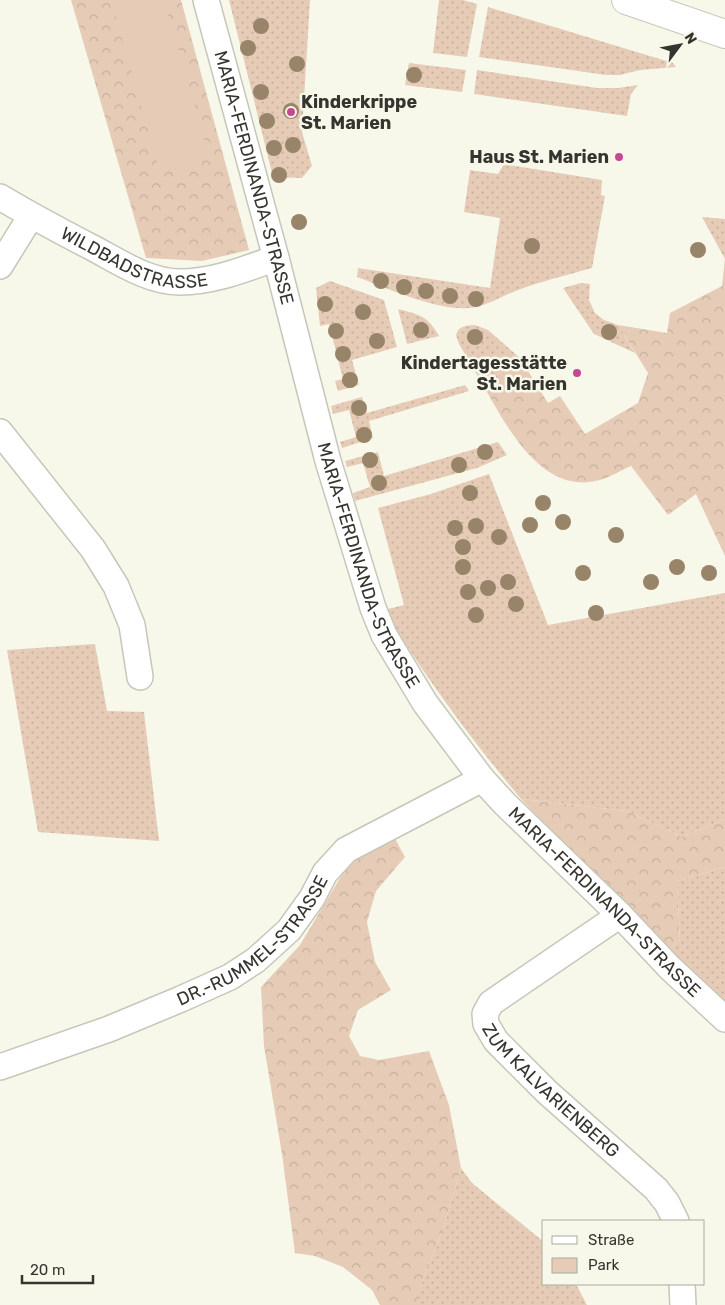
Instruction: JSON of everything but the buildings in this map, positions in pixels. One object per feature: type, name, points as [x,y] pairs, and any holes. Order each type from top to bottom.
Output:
[{"type":"main road","points":[[626,0],[725,34]]},
{"type":"street","name":"MARIA-FERDINANDA-STRASSE","points":[[206,0],[276,258],[328,461],[373,608],[384,636],[425,703],[482,779],[505,804],[620,915],[670,968],[725,1019]]},
{"type":"street","name":"WILDBADSTRASSE","points":[[0,197],[31,216],[140,272],[162,279],[178,282],[208,280],[276,258]]},
{"type":"street","points":[[0,266],[31,216]]},
{"type":"street","points":[[0,432],[93,549],[116,586],[132,625],[140,677]]},
{"type":"street","name":"DR.-RUMMEL-STRASSE","points":[[0,1068],[108,1028],[230,977],[256,960],[289,930],[312,898],[325,873],[346,850],[482,779]]},
{"type":"street","name":"ZUM KALVARIENBERG","points":[[620,915],[491,1003],[485,1014],[486,1024],[496,1041],[548,1092],[656,1189],[667,1203],[676,1220]]},
{"type":"street","points":[[682,1285],[683,1305]]},
{"type":"green space","points":[[71,0],[181,0],[249,250],[202,261],[146,258]]},
{"type":"green space","points":[[111,0],[164,0],[210,158],[160,172]]},
{"type":"green space","points":[[229,0],[310,0],[302,132],[312,166],[302,178],[273,177]]},
{"type":"green space","points":[[439,0],[463,0],[477,4],[467,57],[433,53]]},
{"type":"green space","points":[[488,7],[673,63],[676,67],[640,70],[620,75],[606,75],[479,57]]},
{"type":"green space","points":[[409,63],[466,70],[462,92],[405,85]]},
{"type":"green space","points":[[477,70],[597,88],[618,88],[638,85],[631,94],[627,116],[474,94]]},
{"type":"green space","points":[[504,164],[602,180],[601,195],[605,196],[592,268],[536,284],[487,303],[468,308],[442,306],[427,302],[357,277],[358,268],[490,288],[500,218],[464,212],[470,170],[498,174]]},
{"type":"green space","points":[[702,217],[725,219],[725,259]]},
{"type":"green space","points":[[725,258],[725,556],[696,494],[668,515],[631,466],[603,479],[582,482],[562,479],[545,469],[530,455],[503,420],[483,385],[520,358],[548,403],[560,396],[585,434],[638,403],[648,373],[618,325],[667,333],[670,313],[722,286]]},
{"type":"green space","points":[[330,281],[384,300],[397,347],[352,360],[359,385],[338,391],[335,381],[343,379],[329,324],[320,326],[316,288]]},
{"type":"green space","points":[[581,283],[590,284],[589,300],[595,313],[604,320],[618,325],[635,353],[594,334],[563,288]]},
{"type":"green space","points":[[398,309],[427,320],[439,336],[407,344]]},
{"type":"green space","points":[[475,325],[488,330],[520,358],[483,385],[459,344],[456,335],[461,328]]},
{"type":"green space","points":[[465,385],[469,391],[369,421],[373,438],[342,448],[340,442],[356,437],[349,410],[333,414],[331,406],[362,397],[367,413]]},
{"type":"green space","points":[[498,442],[507,455],[477,468],[355,501],[353,493],[370,487],[363,463],[347,467],[345,461],[378,452],[384,476]]},
{"type":"green space","points":[[489,474],[548,625],[725,593],[725,819],[682,837],[627,811],[521,799],[432,684],[384,610],[404,605],[378,508],[431,494]]},
{"type":"green space","points":[[95,644],[107,711],[144,712],[159,841],[38,832],[7,650]]},
{"type":"green space","points":[[521,799],[627,811],[682,837],[725,819],[725,867],[677,881],[680,939],[667,951]]},
{"type":"green space","points":[[393,835],[405,857],[376,891],[367,922],[375,962],[391,990],[358,1010],[349,1036],[360,1056],[379,1060],[429,1051],[449,1105],[461,1168],[443,1229],[420,1287],[420,1305],[380,1305],[372,1290],[343,1267],[315,1256],[295,1253],[282,1154],[264,1046],[261,987],[300,945],[340,878],[359,854]]},
{"type":"green space","points":[[725,867],[725,1007],[667,951],[680,939],[677,881]]},
{"type":"green space","points":[[461,1168],[472,1183],[542,1240],[542,1285],[577,1285],[587,1305],[420,1305],[420,1287],[443,1229]]},
{"type":"place","name":"Kinderkrippe St. Marien","points":[[291,112]]},
{"type":"place","name":"Haus St. Marien","points":[[619,157]]},
{"type":"place","name":"Kindertagesstätte St. Marien","points":[[577,373]]}]
